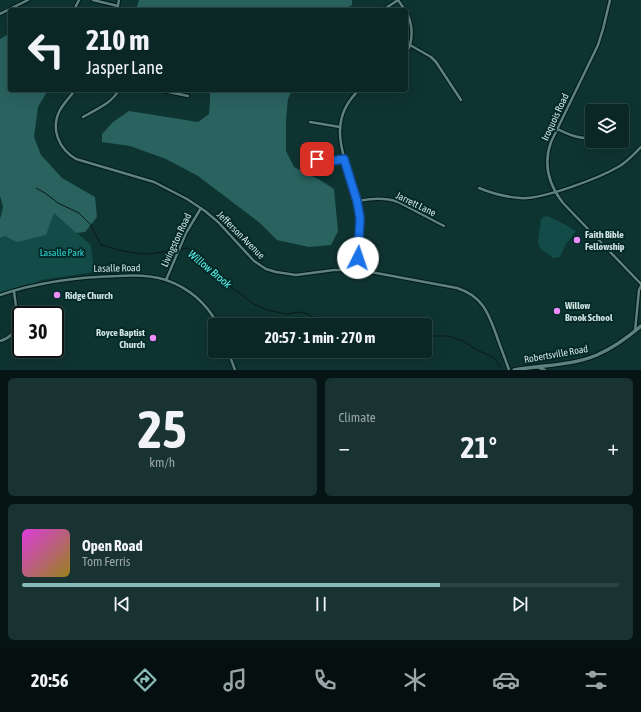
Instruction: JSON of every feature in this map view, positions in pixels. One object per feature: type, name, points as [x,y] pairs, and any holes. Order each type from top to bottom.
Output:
[{"type":"street","points":[[12,8],[28,0]]},
{"type":"street","points":[[93,0],[118,6],[119,0]]},
{"type":"street","points":[[386,8],[398,0],[404,8]]},
{"type":"street","name":"Iroquois Road","points":[[610,0],[604,28],[598,45],[557,129],[549,149],[549,175],[554,192],[563,203],[641,285]]},
{"type":"street","points":[[408,15],[412,28],[408,50]]},
{"type":"street","points":[[410,45],[436,62],[461,100]]},
{"type":"street","name":"Jefferson Avenue","points":[[73,92],[59,111],[56,122],[57,136],[65,151],[76,159],[158,183],[188,199],[223,227],[254,261],[282,274],[296,275],[334,270],[357,270],[453,287],[469,293],[478,300],[487,311],[509,370]]},
{"type":"street","points":[[83,117],[108,103],[118,92]]},
{"type":"street","points":[[168,92],[188,96]]},
{"type":"street","points":[[357,92],[345,107],[340,127],[340,144],[357,201],[360,218],[357,270]]},
{"type":"street","points":[[310,122],[340,127]]},
{"type":"street","points":[[557,129],[577,138],[585,139]]},
{"type":"street","points":[[479,188],[521,198],[536,197],[608,172],[626,162],[641,147]]},
{"type":"street","points":[[311,156],[332,161],[344,159]]},
{"type":"street","name":"Jarrett Lane","points":[[357,201],[379,198],[390,199],[444,226]]},
{"type":"street","name":"Livingston Road","points":[[166,280],[186,233],[201,208]]},
{"type":"street","name":"Lasalle Road","points":[[0,295],[46,283],[90,276],[142,276],[166,280],[186,289],[210,311],[214,318]]},
{"type":"street","points":[[634,332],[639,290],[641,285]]},
{"type":"street","points":[[0,341],[12,335],[16,325],[14,291]]},
{"type":"street","name":"Robertsville Road","points":[[514,370],[575,361],[597,355],[623,341],[641,326]]},
{"type":"street","points":[[231,358],[235,370]]},
{"type":"street","points":[[535,366],[545,370]]},
{"type":"green space","name":"Lasalle Park","points":[[54,213],[91,245],[94,272],[41,280],[36,283],[24,285],[0,293],[0,238],[5,236],[17,241]]},
{"type":"green space","points":[[547,216],[576,231],[566,244],[560,257],[553,258],[540,248],[538,243],[541,219]]},
{"type":"shaded area","points":[[139,0],[352,0],[352,5],[347,8],[137,8]]},
{"type":"shaded area","points":[[8,34],[8,92],[47,92],[38,107],[34,137],[41,155],[62,178],[95,197],[97,217],[85,232],[76,233],[54,213],[46,235],[17,242],[5,236],[0,238],[0,219],[3,207],[0,196],[0,39]]},
{"type":"shaded area","points":[[210,92],[291,92],[288,99],[286,119],[286,151],[294,167],[334,189],[338,231],[331,245],[309,247],[277,240],[260,223],[198,176],[166,159],[130,146],[102,142],[102,134],[113,122],[129,111],[198,122],[209,114]]},
{"type":"waterway","name":"Willow Brook","points":[[36,188],[58,203],[79,213],[90,224],[101,245],[141,254],[178,249]]},
{"type":"waterway","name":"Willow Brook","points":[[181,249],[188,248],[219,278],[254,304],[267,310],[286,314],[300,312],[308,314],[315,318]]},
{"type":"waterway","name":"Willow Brook","points":[[432,336],[449,336],[463,341],[477,350],[493,357],[501,367]]},
{"type":"place","name":"Faith Bible Fellowship","points":[[577,240]]},
{"type":"place","name":"Ridge Church","points":[[57,295]]},
{"type":"place","name":"Willow Brook School","points":[[557,311]]},
{"type":"place","name":"Royce Baptist Church","points":[[153,338]]},
{"type":"route","points":[[317,159],[332,161],[344,159],[357,201],[360,218],[358,258]]}]
